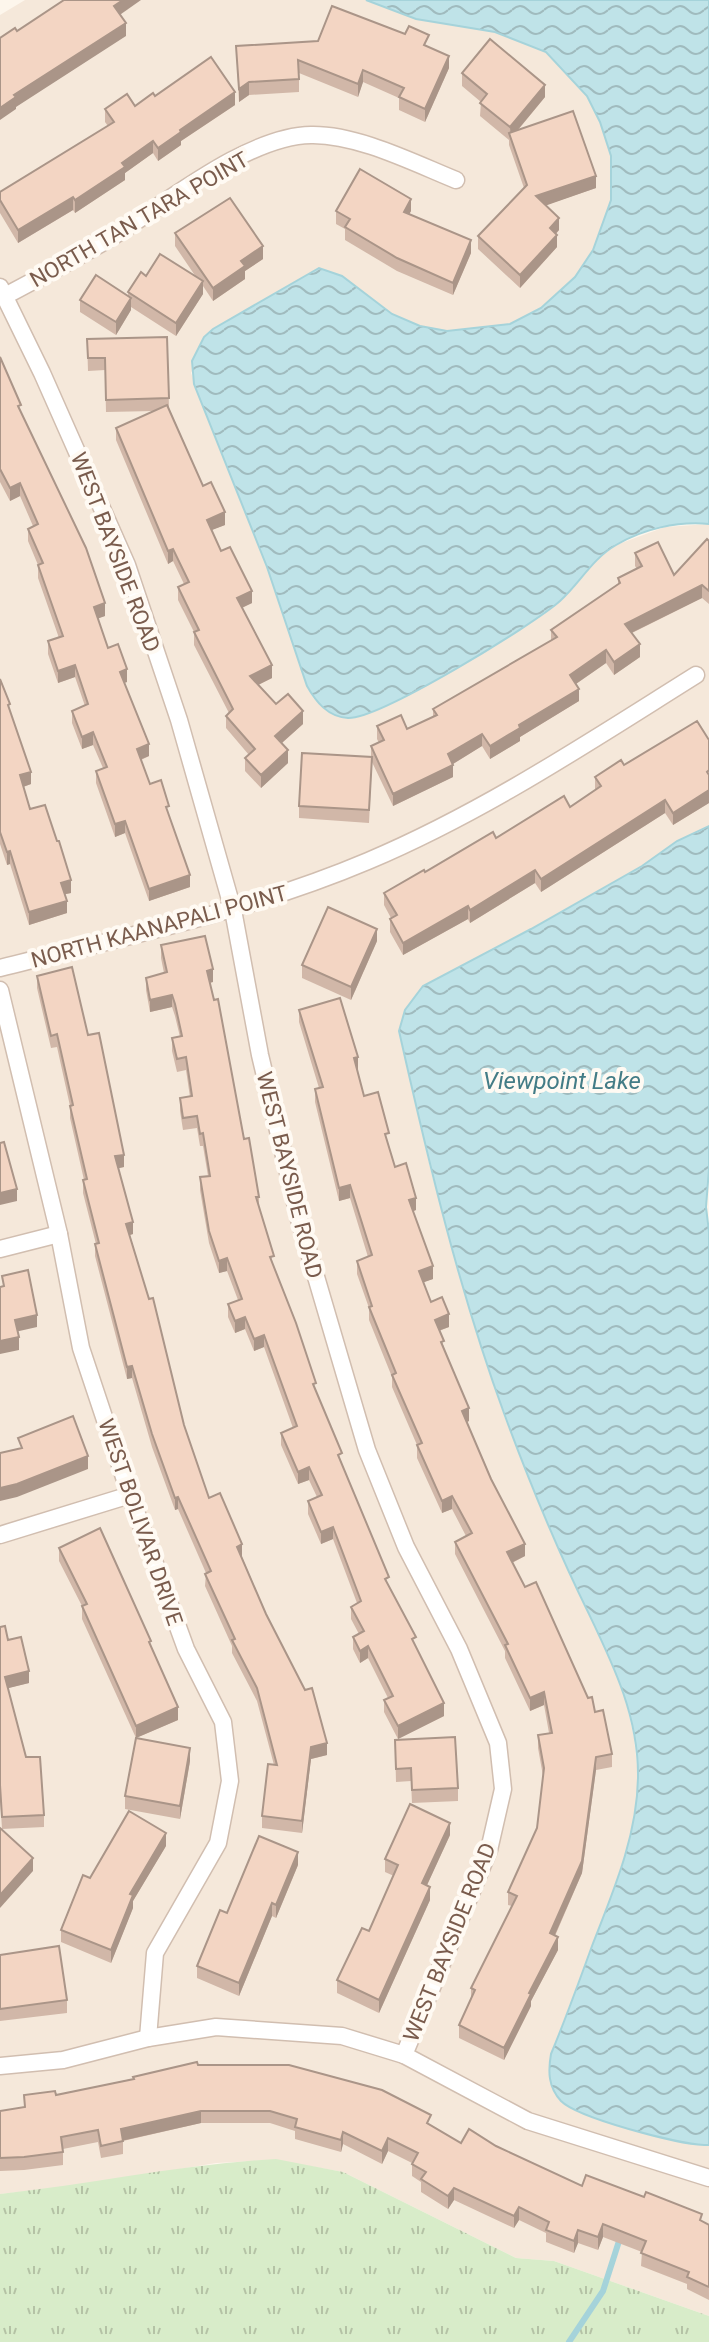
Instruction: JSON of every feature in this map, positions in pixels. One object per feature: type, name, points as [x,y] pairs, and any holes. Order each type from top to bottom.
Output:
[{"type":"street","name":"NORTH TAN TARA POINT","points":[[2,292],[106,241],[225,164],[277,140],[311,135],[346,139],[456,180]]},
{"type":"street","name":"WEST BAYSIDE ROAD","points":[[2,292],[127,565],[179,720],[233,910],[260,1055],[299,1219],[367,1450],[406,1547],[459,1649],[498,1743],[503,1789],[489,1850],[404,2055]]},
{"type":"street","name":"NORTH KAANAPALI POINT","points":[[0,968],[233,910],[368,861],[469,813],[573,753],[696,675]]},
{"type":"street","name":"WEST BOLIVAR DRIVE","points":[[0,990],[59,1234],[81,1348],[186,1649],[223,1722],[230,1781],[218,1843],[155,1953],[148,2038]]},
{"type":"street","points":[[0,1249],[59,1234]]},
{"type":"street","points":[[0,1535],[130,1495]]},
{"type":"street","points":[[0,2066],[63,2060],[148,2038],[216,2027],[342,2036],[404,2055],[528,2121],[709,2178]]},
{"type":"shaded area","points":[[25,0],[366,0],[416,19],[495,32],[546,52],[568,72],[587,96],[600,122],[611,156],[611,200],[593,250],[575,277],[541,308],[510,324],[447,331],[420,326],[392,314],[319,268],[213,329],[191,373],[267,567],[307,686],[314,699],[335,715],[348,718],[376,711],[472,658],[562,600],[592,564],[616,545],[665,527],[709,524],[709,826],[677,841],[642,866],[531,929],[423,986],[399,1031],[432,1176],[504,1416],[587,1611],[622,1684],[634,1738],[638,1775],[636,1821],[612,1894],[551,2054],[651,2134],[709,2145],[709,2316],[554,2261],[516,2258],[343,2172],[276,2160],[216,2163],[78,2186],[0,2194],[0,15]]},
{"type":"green space","points":[[276,2159],[343,2172],[516,2258],[554,2261],[709,2316],[709,2342],[0,2342],[0,2194],[207,2165]]},
{"type":"water","points":[[366,0],[709,0],[709,524],[673,525],[626,539],[600,557],[560,601],[520,630],[391,704],[348,718],[334,715],[323,708],[307,686],[267,567],[194,384],[192,361],[204,337],[319,268],[342,276],[392,314],[420,326],[447,331],[510,324],[541,308],[575,277],[593,250],[611,200],[611,156],[600,122],[587,96],[546,52],[495,32],[416,19]]},
{"type":"water","name":"Viewpoint Lake","points":[[709,826],[709,1169],[706,1207],[709,1232],[709,2145],[704,2145],[651,2135],[587,2115],[561,2101],[551,2084],[551,2054],[629,1843],[637,1800],[634,1734],[615,1671],[544,1515],[488,1369],[446,1225],[399,1031],[405,1010],[423,986],[531,929],[642,866],[677,841]]},
{"type":"building","points":[[64,0],[123,0],[114,6],[126,23],[14,95],[16,97],[0,108],[0,38],[15,28],[17,31]]},
{"type":"building","points":[[332,6],[405,34],[409,26],[429,35],[424,45],[449,56],[425,109],[399,97],[404,88],[363,70],[358,84],[298,60],[299,79],[249,82],[239,89],[236,46],[318,41]]},
{"type":"building","points":[[490,39],[545,85],[510,127],[480,103],[487,94],[462,73]]},
{"type":"building","points":[[211,57],[235,92],[158,148],[153,141],[122,163],[125,167],[75,200],[73,197],[18,230],[0,200],[0,192],[114,122],[105,109],[127,94],[135,106],[153,93],[155,96]]},
{"type":"building","points":[[573,111],[596,176],[536,196],[559,218],[550,228],[557,235],[520,275],[478,236],[527,185],[509,133]]},
{"type":"building","points":[[360,169],[411,199],[404,212],[471,240],[453,283],[397,258],[345,227],[350,219],[336,211]]},
{"type":"building","points":[[230,198],[263,246],[241,261],[245,266],[213,288],[175,233]]},
{"type":"building","points":[[160,254],[203,281],[176,323],[128,292],[141,272],[146,276]]},
{"type":"building","points":[[96,275],[131,298],[116,322],[80,300]]},
{"type":"building","points":[[167,337],[169,398],[106,400],[105,358],[88,358],[87,339]]},
{"type":"building","points":[[0,357],[21,405],[18,406],[86,548],[105,603],[94,607],[108,648],[118,644],[127,669],[120,672],[149,744],[137,749],[150,784],[161,780],[169,806],[166,807],[190,875],[149,889],[125,821],[115,824],[96,771],[107,767],[93,732],[82,737],[72,711],[88,704],[75,665],[58,671],[48,641],[63,636],[38,565],[43,563],[28,529],[38,524],[20,483],[10,488],[0,469]]},
{"type":"building","points":[[167,405],[203,486],[211,482],[225,512],[207,520],[221,551],[230,547],[252,591],[237,598],[272,665],[250,676],[276,704],[288,694],[303,711],[275,736],[288,750],[261,775],[245,758],[255,749],[226,716],[233,709],[194,632],[199,630],[178,587],[189,582],[173,549],[168,551],[116,428]]},
{"type":"building","points":[[707,539],[709,591],[702,585],[625,624],[640,644],[614,662],[606,650],[570,675],[579,689],[490,746],[482,734],[448,754],[453,765],[393,794],[371,746],[384,740],[377,726],[401,715],[407,729],[437,715],[433,709],[557,637],[551,630],[620,583],[618,578],[642,566],[635,553],[658,542],[674,575]]},
{"type":"building","points":[[0,679],[31,772],[20,775],[30,809],[45,805],[71,880],[61,883],[67,901],[29,912],[10,851],[7,852],[0,832]]},
{"type":"building","points":[[697,721],[709,740],[709,790],[673,813],[665,800],[541,879],[535,870],[470,910],[468,906],[403,943],[390,919],[397,915],[384,893],[493,832],[496,838],[564,796],[570,807],[601,786],[595,777],[621,760],[624,765]]},
{"type":"building","points":[[302,753],[372,757],[369,810],[299,806]]},
{"type":"building","points":[[328,907],[377,929],[351,987],[302,965]]},
{"type":"building","points":[[205,936],[213,969],[207,971],[214,1000],[218,999],[244,1139],[249,1138],[259,1197],[256,1197],[274,1256],[270,1257],[296,1323],[316,1383],[313,1384],[342,1453],[338,1455],[389,1577],[385,1579],[416,1637],[412,1639],[444,1703],[398,1726],[384,1700],[393,1696],[368,1646],[360,1651],[353,1637],[364,1631],[351,1607],[361,1601],[333,1527],[321,1532],[308,1501],[322,1495],[309,1467],[298,1472],[281,1433],[297,1426],[264,1335],[254,1339],[245,1317],[235,1321],[228,1304],[242,1299],[227,1258],[219,1261],[209,1231],[200,1177],[210,1176],[203,1133],[200,1134],[197,1116],[183,1118],[180,1098],[192,1096],[186,1057],[177,1059],[172,1038],[182,1036],[175,1004],[172,995],[150,1000],[146,978],[167,972],[161,945]]},
{"type":"building","points":[[72,967],[88,1035],[99,1033],[124,1155],[115,1156],[133,1222],[126,1224],[149,1299],[153,1298],[184,1425],[209,1498],[220,1493],[242,1544],[237,1547],[266,1614],[305,1690],[312,1688],[327,1743],[311,1747],[302,1821],[262,1816],[268,1764],[277,1765],[257,1688],[232,1640],[235,1639],[205,1574],[211,1571],[178,1497],[175,1498],[132,1366],[127,1367],[95,1244],[99,1243],[83,1180],[87,1179],[57,1034],[51,1036],[37,976]]},
{"type":"building","points":[[340,998],[358,1057],[354,1058],[364,1096],[378,1092],[389,1133],[385,1134],[395,1167],[406,1163],[416,1198],[409,1200],[433,1266],[419,1271],[431,1302],[442,1297],[449,1314],[435,1320],[469,1408],[462,1411],[491,1479],[525,1544],[507,1552],[525,1587],[536,1582],[588,1698],[592,1697],[595,1712],[603,1710],[612,1754],[596,1757],[582,1861],[550,1933],[558,1937],[504,2048],[459,2025],[475,1990],[471,1988],[517,1896],[508,1892],[537,1828],[544,1768],[538,1735],[552,1733],[544,1692],[530,1698],[505,1645],[508,1644],[455,1542],[472,1533],[452,1496],[442,1501],[417,1445],[422,1443],[392,1375],[396,1373],[369,1307],[372,1306],[357,1261],[372,1255],[350,1185],[339,1188],[315,1089],[323,1087],[299,1010]]},
{"type":"building","points":[[4,1142],[17,1189],[0,1193],[0,1143]]},
{"type":"building","points":[[28,1270],[37,1315],[15,1320],[19,1337],[0,1341],[2,1276]]},
{"type":"building","points":[[73,1416],[88,1456],[0,1488],[0,1453],[22,1448],[18,1438]]},
{"type":"building","points":[[100,1528],[178,1707],[136,1726],[82,1606],[87,1604],[59,1548]]},
{"type":"building","points":[[5,1626],[8,1640],[21,1637],[29,1671],[5,1677],[26,1757],[40,1757],[44,1815],[2,1817],[0,1627]]},
{"type":"building","points":[[455,1737],[458,1788],[412,1790],[411,1768],[396,1769],[395,1740]]},
{"type":"building","points":[[136,1738],[190,1748],[180,1806],[125,1796]]},
{"type":"building","points":[[410,1804],[450,1823],[422,1883],[430,1887],[379,2000],[337,1980],[362,1928],[369,1931],[398,1865],[385,1859]]},
{"type":"building","points":[[129,1811],[166,1833],[130,1894],[133,1895],[111,1950],[61,1930],[83,1875],[90,1878]]},
{"type":"building","points":[[0,1828],[33,1858],[0,1895]]},
{"type":"building","points":[[259,1836],[298,1852],[276,1905],[272,1903],[239,1983],[197,1966],[220,1910],[227,1913]]},
{"type":"building","points":[[59,1946],[67,2000],[0,2009],[0,1955]]},
{"type":"building","points":[[197,2062],[198,2065],[289,2065],[382,2090],[431,2115],[427,2123],[461,2143],[469,2129],[496,2146],[582,2186],[586,2175],[644,2197],[646,2192],[702,2214],[700,2220],[709,2225],[709,2287],[687,2277],[689,2272],[641,2253],[646,2241],[603,2224],[598,2237],[578,2230],[574,2241],[546,2230],[549,2222],[519,2207],[514,2216],[454,2188],[448,2196],[421,2179],[426,2172],[412,2164],[418,2153],[388,2138],[382,2151],[343,2132],[341,2140],[295,2127],[297,2119],[270,2111],[201,2111],[121,2129],[123,2141],[101,2146],[98,2130],[61,2137],[63,2152],[0,2158],[0,2111],[25,2107],[24,2095],[55,2091],[56,2095]]},
{"type":"waterway","points":[[569,2342],[603,2291],[620,2238]]}]
